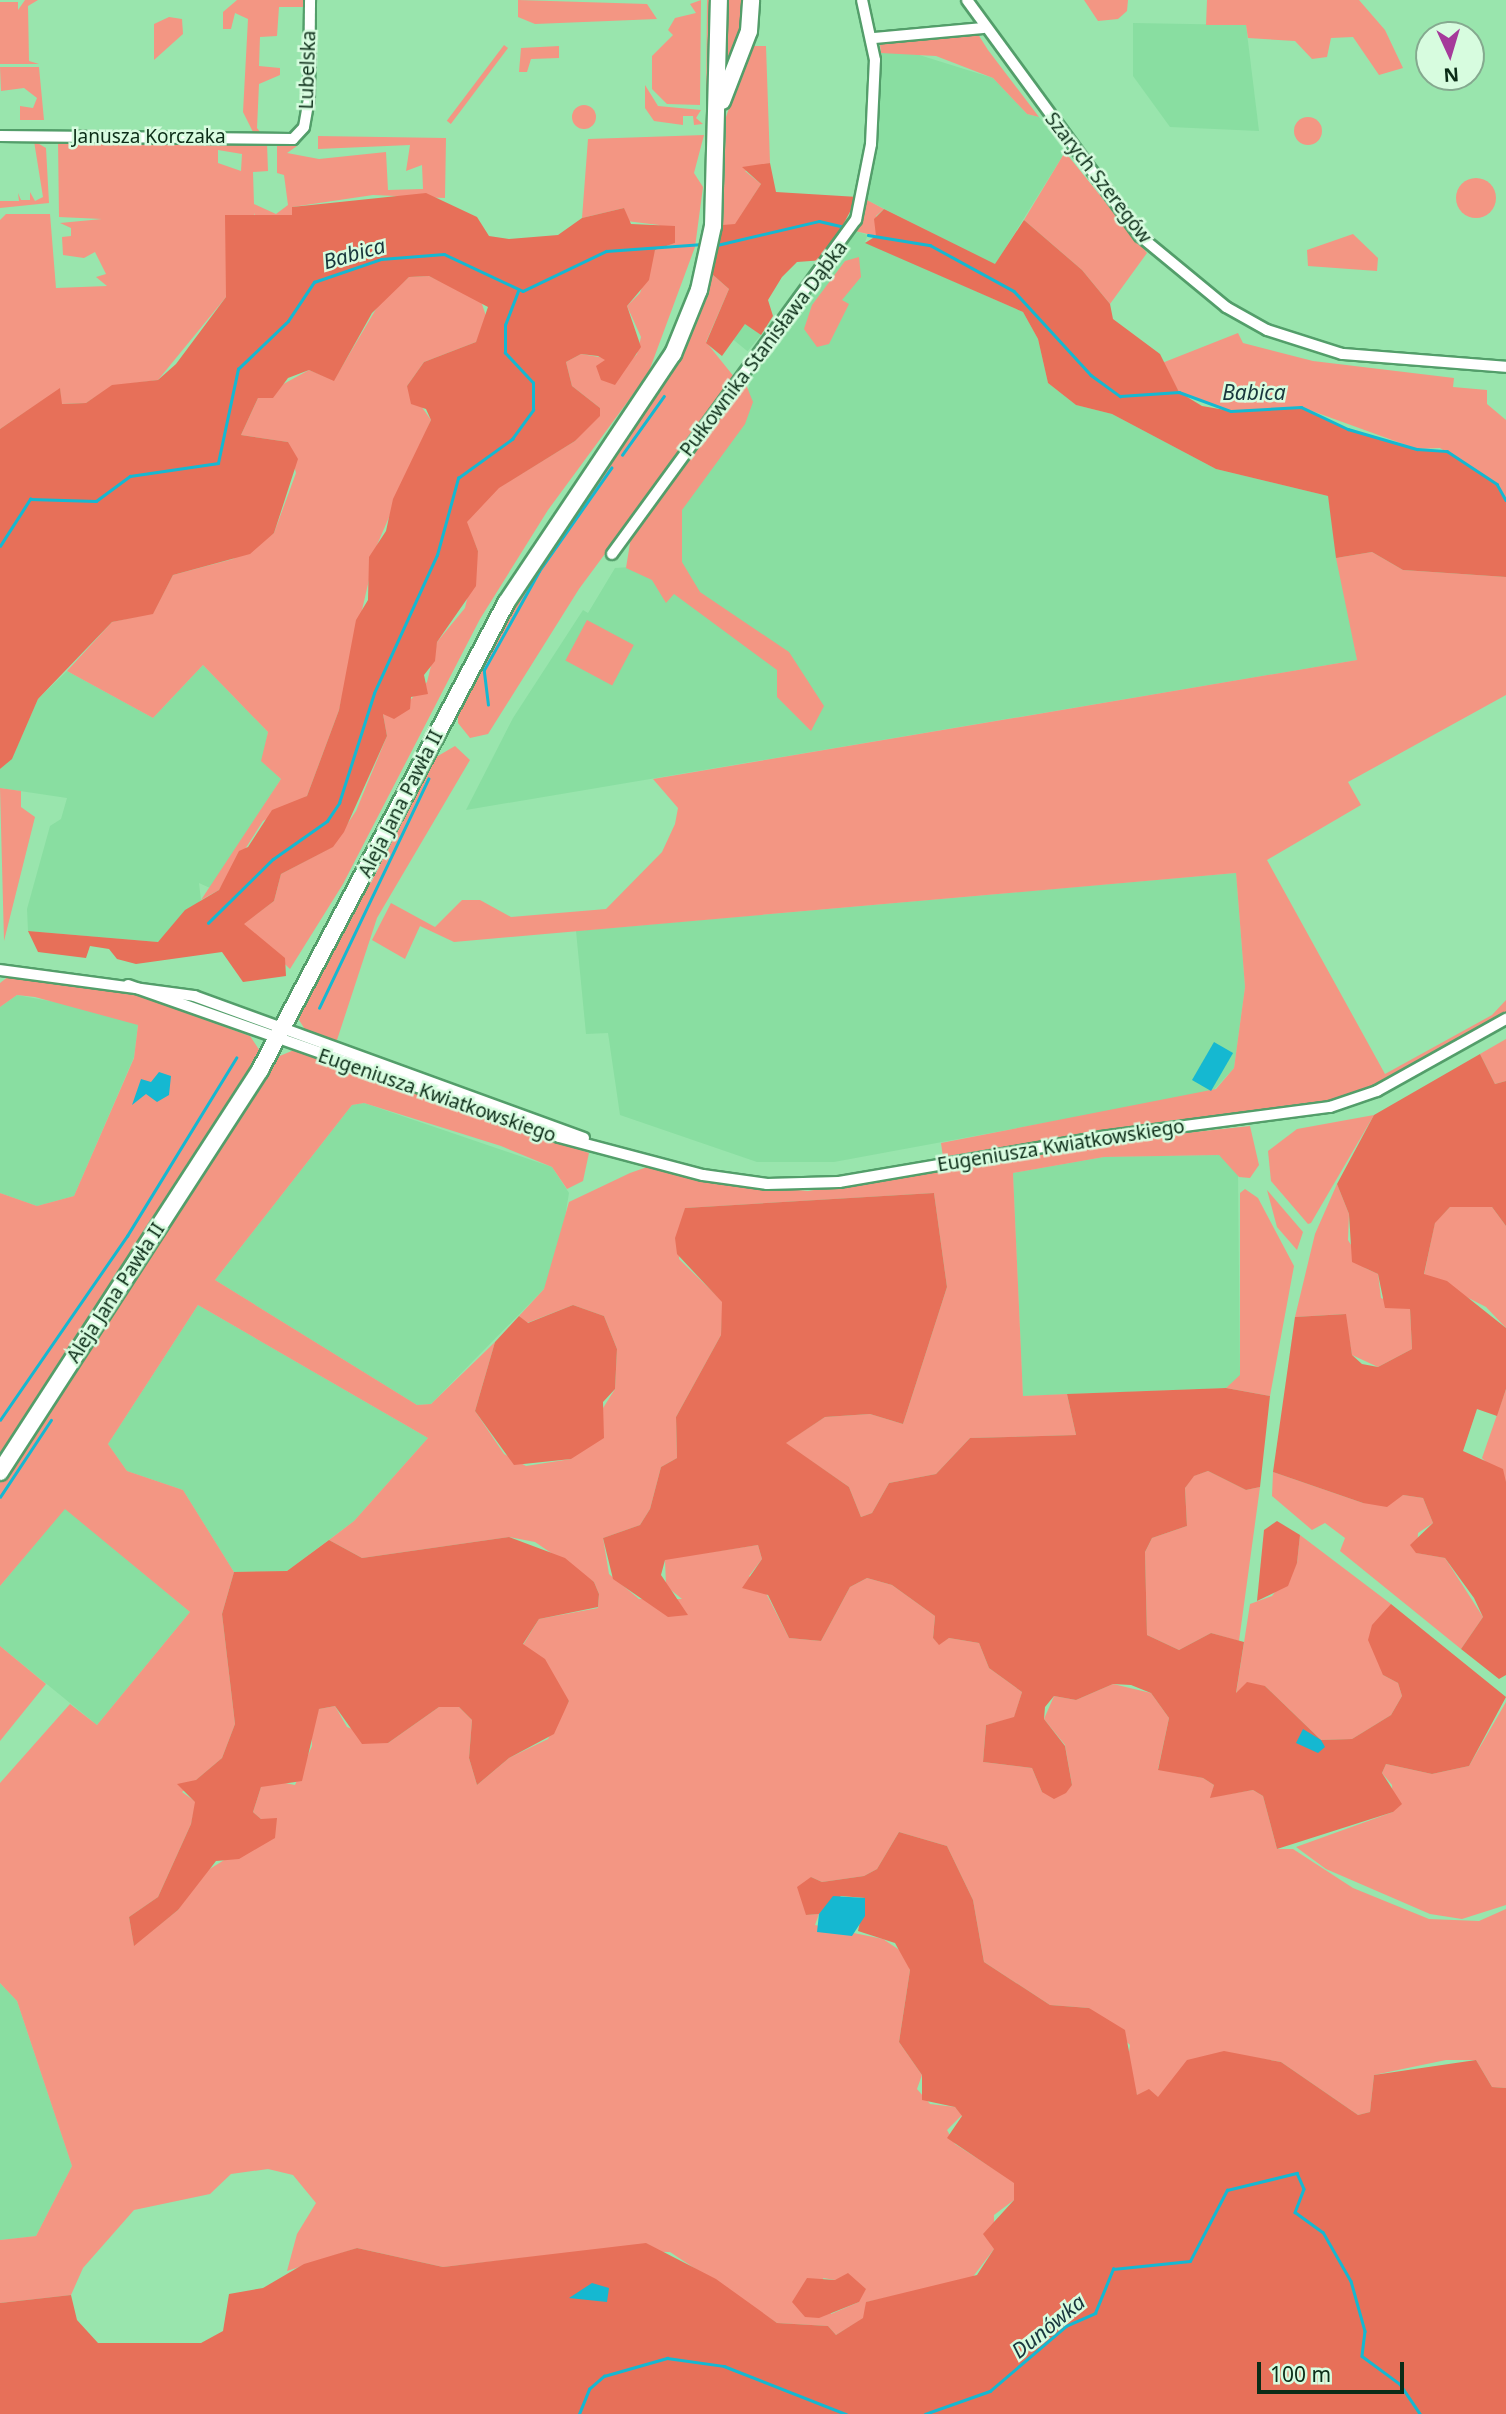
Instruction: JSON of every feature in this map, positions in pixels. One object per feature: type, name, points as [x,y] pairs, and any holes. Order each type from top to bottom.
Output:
[{"type":"street","name":"Lubelska","points":[[298,137],[309,100],[310,0]]},
{"type":"street","name":"Aleja Jana Pawła II","points":[[0,1472],[281,1034],[506,603],[649,395],[699,290],[717,184],[720,107],[719,0]]},
{"type":"street","name":"Aleja Jana Pawła II","points":[[720,107],[750,31],[751,0]]},
{"type":"street","name":"Pułkownika Stanisława Dąbka","points":[[612,554],[847,239],[856,220],[871,144],[874,38],[862,0]]},
{"type":"street","name":"Szarych Szeregów","points":[[968,0],[984,28],[1140,236],[1226,307],[1282,336],[1342,354],[1506,367]]},
{"type":"street","points":[[874,38],[984,28]]},
{"type":"street","name":"Janusza Korczaka","points":[[0,136],[298,137]]},
{"type":"street","name":"Eugeniusza Kwiatkowskiego","points":[[0,970],[128,985],[281,1034],[598,1147],[728,1180],[839,1182],[1101,1137],[1331,1107],[1377,1091],[1506,1019]]},
{"type":"shaded area","points":[[25,0],[38,0],[28,6],[29,61],[39,64],[0,64],[0,2],[18,2],[18,10]]},
{"type":"shaded area","points":[[237,0],[304,0],[304,7],[279,7],[277,36],[260,37],[259,66],[280,68],[280,75],[259,84],[257,128],[263,136],[254,134],[243,112],[248,19],[235,13],[231,29],[223,29],[223,12]]},
{"type":"shaded area","points":[[518,0],[647,4],[657,19],[535,24],[518,17]]},
{"type":"shaded area","points":[[701,0],[700,105],[667,104],[652,89],[652,56],[673,35],[668,30],[675,18],[696,13],[690,4]]},
{"type":"shaded area","points":[[707,0],[713,0],[709,119],[706,108]]},
{"type":"shaded area","points":[[726,0],[742,0],[743,26],[722,94]]},
{"type":"shaded area","points":[[1084,0],[1128,0],[1127,11],[1118,19],[1098,21]]},
{"type":"shaded area","points":[[1207,0],[1359,0],[1385,30],[1403,68],[1379,75],[1353,37],[1331,38],[1327,57],[1312,59],[1295,41],[1248,38],[1246,25],[1206,25]]},
{"type":"shaded area","points":[[169,17],[182,19],[183,34],[154,60],[154,24]]},
{"type":"shaded area","points":[[1133,23],[1246,25],[1259,131],[1170,127],[1133,76]]},
{"type":"shaded area","points":[[976,31],[1039,117],[1027,114],[993,78],[936,56],[881,53],[879,37]]},
{"type":"shaded area","points":[[504,45],[508,48],[451,124],[447,121]]},
{"type":"shaded area","points":[[559,46],[559,58],[531,59],[527,72],[519,72],[521,48]]},
{"type":"shaded area","points":[[750,46],[766,46],[770,163],[745,171],[761,184],[735,225],[723,225],[726,117]]},
{"type":"shaded area","points":[[900,49],[993,78],[1027,114],[1039,117],[1065,152],[995,265],[867,200],[881,53]]},
{"type":"shaded area","points":[[0,67],[39,67],[44,120],[20,120],[20,106],[33,108],[37,98],[24,88],[1,91]]},
{"type":"shaded area","points":[[645,85],[658,106],[701,110],[696,118],[703,124],[694,125],[693,116],[683,116],[683,125],[654,121],[645,108]]},
{"type":"shaded area","points":[[584,105],[593,108],[596,117],[593,126],[584,129],[575,126],[572,117],[575,108]]},
{"type":"shaded area","points":[[1308,117],[1318,121],[1322,131],[1318,141],[1308,145],[1298,141],[1294,131],[1298,121]]},
{"type":"shaded area","points":[[704,135],[694,173],[703,187],[695,247],[648,374],[548,510],[480,619],[343,884],[290,969],[243,924],[274,901],[281,874],[332,847],[356,811],[387,736],[383,714],[399,712],[427,682],[437,642],[465,608],[478,551],[466,522],[498,488],[575,441],[600,408],[572,386],[566,362],[581,354],[629,362],[637,354],[641,337],[627,306],[640,293],[655,250],[675,243],[659,225],[626,221],[624,208],[582,218],[588,139]]},
{"type":"shaded area","points":[[318,136],[446,138],[445,198],[373,195],[292,207],[293,215],[255,218],[255,213],[226,297],[158,380],[112,386],[86,403],[61,404],[60,389],[0,429],[0,220],[6,214],[50,214],[56,288],[107,286],[96,277],[106,274],[95,252],[84,258],[63,255],[62,237],[71,236],[71,228],[60,223],[102,219],[59,217],[58,140],[267,143],[268,171],[253,172],[254,204],[276,214],[288,205],[284,175],[277,173],[277,144],[297,146],[287,153],[319,159],[386,152],[388,190],[423,189],[422,165],[406,171],[410,145],[318,149]],"holes":[[[218,150],[242,154],[241,171],[218,163]]]},
{"type":"shaded area","points":[[34,141],[46,148],[49,203],[0,208],[0,201],[19,201],[18,193],[21,200],[30,200],[30,192],[35,201],[43,197]]},
{"type":"shaded area","points":[[1065,152],[1147,253],[1110,304],[1082,270],[1024,220]]},
{"type":"shaded area","points":[[770,163],[776,192],[858,197],[824,260],[797,262],[782,277],[768,300],[773,316],[761,335],[745,324],[722,356],[706,343],[729,289],[712,274],[723,225],[735,224],[761,184],[742,167]]},
{"type":"shaded area","points":[[1476,178],[1484,179],[1490,184],[1495,190],[1495,206],[1490,212],[1484,217],[1476,218],[1468,217],[1462,212],[1457,206],[1456,198],[1457,190],[1462,184],[1468,179]]},
{"type":"shaded area","points":[[426,193],[477,217],[489,236],[509,239],[558,235],[582,218],[624,208],[631,224],[675,226],[675,243],[655,250],[649,280],[627,306],[641,347],[615,385],[601,380],[596,366],[605,360],[598,356],[581,354],[566,362],[572,386],[600,408],[600,416],[575,441],[499,488],[467,522],[478,551],[476,586],[437,642],[435,661],[424,675],[428,694],[411,697],[410,709],[394,719],[383,714],[387,736],[344,832],[333,847],[281,874],[274,901],[244,924],[285,958],[286,976],[243,982],[222,952],[136,964],[117,959],[109,949],[90,946],[86,958],[38,952],[28,931],[158,942],[185,910],[219,890],[239,851],[248,847],[272,810],[307,796],[339,710],[356,620],[368,600],[369,557],[386,531],[393,499],[431,420],[426,409],[411,404],[407,386],[424,362],[476,342],[488,307],[429,276],[409,277],[372,313],[334,381],[309,370],[288,378],[273,398],[258,398],[241,435],[288,442],[298,459],[274,533],[250,554],[173,575],[153,614],[112,622],[38,699],[12,759],[0,769],[0,429],[60,388],[62,404],[86,403],[112,385],[158,380],[176,364],[226,297],[225,215],[292,215],[292,207]]},
{"type":"shaded area","points":[[867,200],[884,209],[876,216],[876,236],[855,231]]},
{"type":"shaded area","points":[[884,209],[995,264],[1024,220],[1082,270],[1110,304],[1113,319],[1160,354],[1179,392],[1202,406],[1231,411],[1301,407],[1348,429],[1417,449],[1447,451],[1497,484],[1506,500],[1506,577],[1403,570],[1372,552],[1336,558],[1328,496],[1216,469],[1112,414],[1076,405],[1048,383],[1038,339],[1023,312],[865,243],[876,236],[874,219]]},
{"type":"shaded area","points":[[855,231],[868,235],[865,242],[1023,312],[1038,339],[1048,383],[1076,405],[1112,414],[1216,469],[1328,496],[1357,660],[466,810],[513,718],[583,610],[588,613],[615,568],[630,567],[750,386],[745,382]]},
{"type":"shaded area","points":[[1353,234],[1378,258],[1377,271],[1308,266],[1307,250]]},
{"type":"shaded area","points":[[859,257],[861,277],[842,300],[849,304],[829,344],[817,347],[804,329],[812,305],[845,261]]},
{"type":"shaded area","points":[[712,274],[729,289],[706,342],[735,378],[579,589],[488,734],[470,738],[458,723],[458,709],[517,597],[667,379]]},
{"type":"shaded area","points":[[429,276],[481,301],[487,319],[476,342],[424,362],[407,386],[431,420],[377,545],[339,710],[307,796],[263,821],[219,890],[201,900],[281,779],[261,761],[268,732],[203,665],[153,718],[67,671],[112,622],[153,613],[173,575],[233,559],[274,533],[296,473],[288,442],[241,435],[258,398],[309,370],[334,380],[379,304],[409,277]]},
{"type":"shaded area","points":[[746,323],[761,335],[748,351],[733,339]]},
{"type":"shaded area","points":[[1238,333],[1243,343],[1313,361],[1454,378],[1453,387],[1487,390],[1487,404],[1506,420],[1506,500],[1499,487],[1440,448],[1417,449],[1301,407],[1231,411],[1179,392],[1162,363]]},
{"type":"shaded area","points":[[745,382],[753,402],[745,424],[682,510],[682,562],[700,592],[789,652],[824,706],[811,731],[777,697],[777,670],[674,594],[666,603],[652,580],[626,568],[631,537]]},
{"type":"shaded area","points":[[1372,552],[1403,570],[1506,577],[1506,695],[1348,782],[1361,805],[1267,860],[1385,1074],[1492,1015],[1506,1000],[1506,1019],[1354,1100],[944,1164],[941,1143],[1216,1089],[1234,1068],[1245,987],[1236,873],[454,942],[420,926],[405,959],[372,940],[391,903],[435,927],[462,900],[480,900],[511,917],[606,909],[662,852],[675,824],[678,808],[653,779],[1357,660],[1336,558]]},
{"type":"shaded area","points":[[587,620],[634,645],[612,685],[565,661]]},
{"type":"shaded area","points":[[203,665],[268,732],[262,761],[281,779],[210,888],[199,883],[201,900],[158,942],[28,931],[27,909],[50,826],[61,819],[67,798],[0,788],[0,769],[12,758],[38,699],[67,671],[153,718]]},
{"type":"shaded area","points":[[455,746],[470,760],[377,918],[336,1043],[306,1031],[299,1020],[303,1005],[431,760]]},
{"type":"shaded area","points":[[0,788],[21,791],[21,807],[35,817],[4,941]]},
{"type":"shaded area","points":[[1236,873],[1245,987],[1234,1068],[1212,1092],[834,1162],[757,1162],[620,1115],[608,1033],[586,1034],[576,931]]},
{"type":"shaded area","points":[[9,976],[128,992],[250,1036],[260,1051],[251,1074],[0,1463],[0,1193],[37,1206],[74,1196],[134,1058],[138,1025],[35,997],[17,995],[0,1007],[0,983]]},
{"type":"shaded area","points":[[17,995],[99,1010],[138,1024],[134,1057],[74,1196],[37,1206],[0,1193],[0,1007]]},
{"type":"shaded area","points":[[1506,1039],[1506,1081],[1495,1084],[1480,1054]]},
{"type":"shaded area","points":[[294,1050],[589,1153],[583,1181],[567,1189],[552,1167],[501,1146],[364,1103],[352,1105],[215,1280],[417,1405],[431,1404],[495,1342],[475,1411],[504,1454],[526,1466],[571,1459],[615,1389],[617,1349],[604,1316],[573,1305],[527,1323],[519,1316],[544,1289],[569,1202],[630,1173],[650,1166],[708,1182],[808,1191],[1103,1142],[1250,1126],[1259,1165],[1250,1178],[1239,1177],[1219,1155],[1104,1157],[1013,1173],[1023,1396],[1067,1394],[1076,1435],[970,1438],[936,1474],[889,1483],[872,1513],[861,1517],[849,1487],[785,1443],[825,1417],[870,1414],[903,1424],[947,1287],[934,1193],[685,1208],[679,1259],[723,1302],[721,1335],[676,1417],[677,1458],[661,1467],[650,1509],[640,1525],[603,1538],[609,1574],[639,1599],[682,1599],[666,1586],[665,1559],[758,1545],[762,1559],[749,1576],[767,1595],[789,1638],[821,1641],[850,1587],[867,1578],[892,1585],[935,1616],[933,1638],[939,1644],[949,1638],[979,1643],[989,1668],[1022,1692],[1014,1718],[986,1725],[983,1762],[1032,1768],[1042,1792],[1072,1785],[1065,1745],[1044,1719],[1054,1696],[1076,1700],[1113,1684],[1151,1693],[1169,1718],[1158,1769],[1203,1778],[1214,1785],[1211,1797],[1253,1790],[1263,1796],[1277,1849],[1293,1849],[1353,1888],[1429,1919],[1479,1921],[1506,1909],[1506,2088],[1492,2087],[1476,2060],[1446,2060],[1374,2075],[1370,2112],[1358,2115],[1281,2062],[1246,2056],[1156,2099],[1137,2095],[1127,2066],[1130,2045],[1089,2008],[1050,2005],[984,1962],[973,1900],[947,1846],[899,1832],[877,1869],[864,1876],[822,1882],[811,1877],[806,1915],[819,1914],[815,1925],[883,1939],[904,1953],[910,1970],[899,2042],[922,2075],[917,2089],[930,2104],[955,2107],[962,2115],[947,2130],[955,2144],[1014,2182],[1014,2200],[994,2215],[994,2249],[972,2278],[867,2302],[864,2318],[836,2335],[828,2326],[777,2323],[670,2252],[586,2251],[443,2267],[357,2248],[287,2271],[297,2234],[316,2203],[293,2175],[268,2169],[231,2174],[210,2194],[134,2210],[83,2268],[71,2295],[0,2303],[0,2240],[36,2236],[72,2166],[17,2001],[0,1983],[0,1783],[70,1704],[97,1725],[190,1612],[65,1509],[0,1586],[0,1483],[275,1058]],"holes":[[[198,1305],[428,1438],[354,1521],[329,1540],[362,1558],[509,1537],[535,1542],[594,1582],[599,1594],[598,1608],[539,1619],[523,1645],[569,1701],[548,1739],[509,1758],[477,1785],[469,1758],[472,1720],[459,1707],[439,1707],[388,1743],[347,1727],[335,1706],[319,1709],[311,1724],[312,1746],[295,1785],[275,1781],[261,1787],[253,1812],[261,1819],[229,1857],[200,1875],[178,1910],[134,1945],[129,1917],[158,1897],[191,1824],[196,1802],[182,1792],[222,1758],[235,1724],[222,1614],[234,1572],[183,1490],[127,1471],[108,1444]],[[823,2278],[835,2280],[859,2302],[831,2314]]]},
{"type":"shaded area","points":[[1480,1054],[1495,1084],[1506,1081],[1506,1226],[1492,1207],[1450,1207],[1435,1223],[1424,1274],[1447,1281],[1506,1328],[1506,1389],[1497,1416],[1477,1409],[1463,1451],[1503,1469],[1506,1482],[1506,1675],[1499,1679],[1461,1649],[1483,1617],[1474,1598],[1445,1558],[1416,1553],[1410,1545],[1433,1523],[1423,1498],[1403,1495],[1387,1507],[1363,1503],[1273,1472],[1295,1317],[1346,1314],[1352,1355],[1362,1364],[1378,1367],[1412,1349],[1410,1309],[1385,1308],[1378,1274],[1352,1262],[1349,1214],[1337,1184],[1374,1115]]},
{"type":"shaded area","points":[[364,1103],[552,1167],[569,1193],[559,1254],[544,1289],[431,1404],[417,1405],[215,1280],[352,1105]]},
{"type":"shaded area","points":[[1374,1115],[1308,1224],[1271,1181],[1268,1151],[1297,1129]]},
{"type":"shaded area","points":[[1219,1155],[1238,1171],[1240,1376],[1226,1388],[1023,1396],[1013,1173],[1104,1157]]},
{"type":"shaded area","points":[[1337,1184],[1349,1214],[1348,1240],[1365,1268],[1378,1274],[1381,1298],[1410,1309],[1412,1349],[1378,1367],[1352,1355],[1345,1314],[1295,1317],[1315,1234]]},
{"type":"shaded area","points":[[1245,1189],[1258,1198],[1294,1266],[1270,1396],[1226,1388],[1240,1375],[1240,1193]]},
{"type":"shaded area","points":[[1267,1190],[1303,1232],[1297,1250],[1277,1227]]},
{"type":"shaded area","points":[[934,1193],[947,1287],[903,1424],[870,1414],[825,1417],[786,1443],[849,1487],[861,1517],[872,1513],[889,1483],[936,1474],[970,1438],[1076,1435],[1067,1394],[1226,1388],[1270,1396],[1260,1487],[1246,1490],[1208,1471],[1194,1476],[1185,1488],[1187,1526],[1152,1538],[1145,1552],[1147,1635],[1179,1650],[1211,1633],[1244,1642],[1236,1693],[1247,1682],[1265,1686],[1321,1740],[1352,1739],[1391,1715],[1402,1696],[1398,1683],[1383,1675],[1368,1640],[1372,1625],[1391,1604],[1506,1697],[1469,1766],[1432,1774],[1386,1764],[1382,1773],[1402,1804],[1393,1812],[1277,1849],[1263,1796],[1253,1790],[1210,1798],[1214,1785],[1203,1778],[1158,1770],[1169,1718],[1151,1693],[1131,1685],[1113,1684],[1076,1700],[1054,1696],[1045,1707],[1044,1719],[1065,1746],[1072,1785],[1066,1793],[1054,1799],[1042,1792],[1032,1768],[983,1762],[986,1725],[1014,1717],[1022,1692],[989,1668],[979,1643],[949,1638],[939,1645],[933,1638],[935,1616],[892,1585],[867,1578],[850,1587],[821,1641],[789,1638],[768,1595],[742,1588],[762,1559],[758,1545],[665,1560],[661,1575],[688,1615],[668,1617],[613,1579],[603,1538],[640,1525],[650,1509],[661,1467],[677,1458],[676,1417],[721,1335],[722,1302],[677,1254],[675,1238],[685,1208]]},
{"type":"shaded area","points":[[1476,1203],[1492,1207],[1506,1226],[1506,1328],[1486,1307],[1424,1275],[1435,1222],[1450,1207]]},
{"type":"shaded area","points":[[198,1305],[428,1438],[354,1521],[287,1571],[234,1572],[183,1490],[127,1471],[108,1444]]},
{"type":"shaded area","points":[[573,1305],[604,1316],[617,1349],[615,1389],[603,1402],[604,1438],[571,1459],[514,1465],[475,1411],[495,1342],[519,1316],[528,1323]]},
{"type":"shaded area","points":[[1506,1389],[1506,1482],[1482,1458]]},
{"type":"shaded area","points":[[1208,1471],[1246,1490],[1260,1487],[1239,1641],[1211,1633],[1179,1650],[1147,1635],[1145,1552],[1152,1538],[1187,1526],[1185,1488],[1193,1476]]},
{"type":"shaded area","points":[[1273,1472],[1363,1503],[1403,1495],[1423,1498],[1433,1523],[1418,1533],[1417,1553],[1445,1558],[1483,1617],[1461,1649],[1340,1551],[1345,1538],[1325,1523],[1312,1530],[1272,1496]]},
{"type":"shaded area","points":[[65,1508],[190,1612],[97,1725],[0,1646],[0,1586]]},
{"type":"shaded area","points":[[1277,1521],[1300,1535],[1297,1563],[1288,1586],[1257,1601],[1264,1530]]},
{"type":"shaded area","points":[[1300,1535],[1391,1604],[1383,1675],[1398,1683],[1402,1696],[1391,1715],[1352,1739],[1321,1740],[1265,1686],[1236,1694],[1250,1604],[1272,1596],[1297,1563]]},
{"type":"shaded area","points":[[509,1537],[565,1558],[594,1582],[599,1594],[598,1607],[539,1619],[523,1644],[545,1659],[569,1701],[554,1734],[509,1758],[477,1785],[469,1758],[472,1720],[459,1707],[439,1707],[388,1743],[362,1744],[335,1706],[319,1709],[302,1781],[261,1787],[253,1812],[261,1819],[277,1818],[275,1838],[239,1859],[216,1861],[178,1910],[134,1946],[129,1917],[158,1897],[191,1824],[195,1802],[177,1784],[196,1780],[222,1758],[235,1724],[222,1614],[234,1572],[287,1571],[329,1540],[362,1558]]},
{"type":"shaded area","points":[[0,1646],[46,1684],[0,1741]]},
{"type":"shaded area","points":[[1506,1702],[1506,1905],[1462,1919],[1430,1914],[1326,1869],[1296,1847],[1393,1812],[1392,1785],[1382,1773],[1386,1764],[1432,1774],[1469,1766]]},
{"type":"shaded area","points":[[899,1832],[947,1846],[973,1900],[984,1962],[1050,2005],[1089,2008],[1125,2030],[1137,2095],[1149,2089],[1158,2097],[1187,2060],[1224,2051],[1281,2062],[1358,2115],[1370,2112],[1374,2075],[1476,2060],[1492,2087],[1506,2088],[1506,2414],[0,2414],[0,2303],[71,2295],[77,2320],[98,2343],[201,2343],[223,2331],[229,2294],[263,2288],[304,2264],[357,2248],[443,2267],[646,2243],[716,2279],[777,2323],[828,2326],[836,2335],[863,2318],[866,2302],[977,2275],[994,2249],[983,2234],[1014,2200],[1014,2183],[947,2138],[962,2116],[955,2107],[922,2100],[922,2075],[899,2042],[910,1970],[895,1943],[858,1931],[865,1898],[841,1896],[819,1914],[806,1915],[797,1887],[811,1877],[822,1882],[864,1876],[877,1869]]},
{"type":"shaded area","points":[[0,1983],[17,2001],[72,2166],[36,2236],[0,2240]]},
{"type":"shaded area","points":[[848,2273],[866,2289],[859,2302],[819,2318],[805,2317],[792,2302],[807,2278],[835,2280]]},
{"type":"water","points":[[1214,1042],[1233,1053],[1211,1091],[1192,1080]]},
{"type":"water","points":[[159,1072],[171,1076],[169,1095],[157,1102],[146,1094],[132,1105],[141,1079],[151,1082]]},
{"type":"water","points":[[1303,1729],[1321,1740],[1325,1747],[1318,1753],[1296,1743]]},
{"type":"water","points":[[833,1896],[865,1898],[865,1916],[852,1936],[817,1932],[819,1914]]},
{"type":"water","points":[[592,2283],[609,2288],[607,2302],[569,2298]]},
{"type":"waterway","name":"Babica","points":[[717,245],[819,221],[845,227]]},
{"type":"waterway","name":"Babica","points":[[868,235],[930,245],[1014,291],[1091,375],[1120,396],[1179,392],[1231,411],[1301,407],[1348,429],[1417,449],[1447,451],[1497,484],[1506,500]]},
{"type":"waterway","name":"Babica","points":[[0,546],[30,499],[96,501],[130,476],[218,463],[238,369],[288,321],[314,282],[381,259],[444,254],[523,291],[606,251],[703,244]]},
{"type":"waterway","points":[[208,923],[273,859],[327,821],[339,803],[374,693],[437,555],[458,478],[512,439],[533,410],[533,383],[505,353],[505,325],[518,291]]},
{"type":"waterway","points":[[622,455],[664,396]]},
{"type":"waterway","points":[[488,705],[484,670],[539,571],[611,468]]},
{"type":"waterway","points":[[319,1008],[428,779]]},
{"type":"waterway","points":[[0,1420],[127,1236],[236,1058]]},
{"type":"waterway","points":[[0,1497],[51,1420]]},
{"type":"waterway","name":"Dunówka","points":[[925,2414],[990,2391],[1066,2326],[1095,2313],[1113,2269],[1190,2261],[1227,2190],[1297,2173],[1304,2189],[1295,2212],[1323,2232],[1351,2281],[1365,2331],[1362,2356],[1400,2384],[1420,2414]]},
{"type":"waterway","name":"Dunówka","points":[[579,2414],[589,2389],[604,2376],[667,2358],[724,2366],[846,2414]]}]
